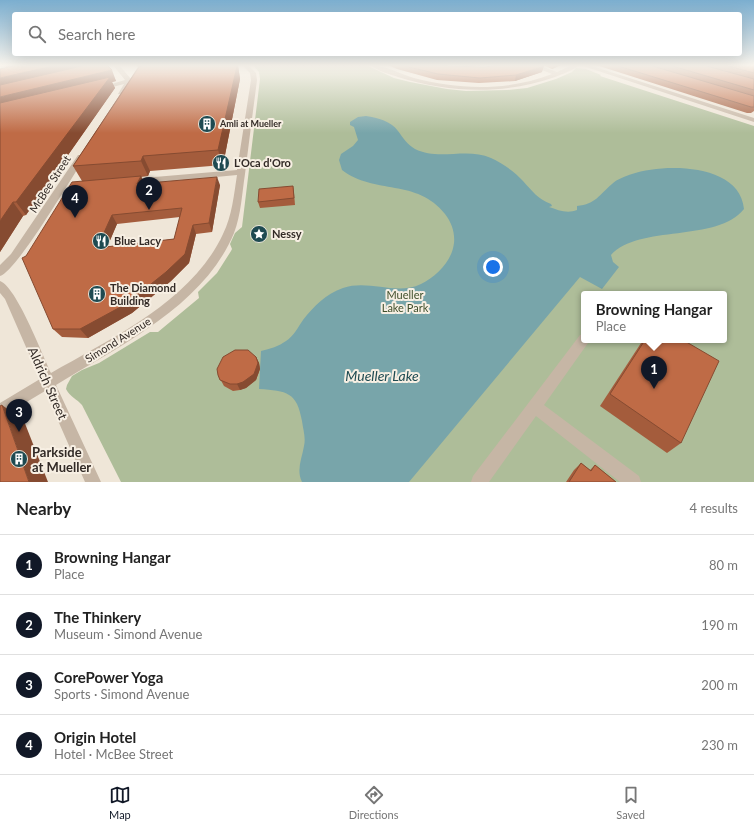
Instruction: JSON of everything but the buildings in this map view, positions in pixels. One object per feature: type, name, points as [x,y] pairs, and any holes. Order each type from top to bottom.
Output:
[{"type":"street","points":[[97,89],[103,87]]},
{"type":"street","points":[[115,104],[124,87]]},
{"type":"street","name":"Simond Avenue","points":[[0,411],[148,322],[166,309],[195,282],[214,261],[229,234],[236,208],[253,87]]},
{"type":"street","points":[[457,87],[506,87]]},
{"type":"street","points":[[653,87],[754,120]]},
{"type":"street","name":"McBee Street","points":[[0,272],[15,257],[65,187],[87,147]]},
{"type":"street","points":[[121,183],[240,172]]},
{"type":"street","name":"Aldrich Street","points":[[0,286],[10,297],[94,482]]},
{"type":"street","points":[[479,482],[581,343]]},
{"type":"street","points":[[534,406],[633,482]]},
{"type":"green space","name":"Mueller Lake Park","points":[[259,87],[439,87],[466,91],[507,90],[529,87],[635,87],[754,126],[754,482],[121,482],[82,405],[68,392],[66,389],[67,385],[72,376],[82,370],[99,363],[150,332],[158,332],[199,298],[198,292],[217,273],[232,249],[230,244],[235,233],[242,227]]},
{"type":"water","name":"Mueller Lake","points":[[366,116],[388,122],[415,149],[434,154],[463,153],[482,155],[491,158],[516,174],[542,200],[551,204],[552,206],[549,207],[566,212],[577,210],[577,206],[593,201],[614,182],[622,178],[646,170],[662,168],[698,170],[715,175],[729,183],[739,194],[744,209],[732,219],[716,226],[658,236],[640,240],[624,246],[611,255],[613,262],[619,267],[602,289],[580,277],[409,482],[302,482],[299,468],[305,440],[300,411],[294,399],[284,392],[259,389],[261,351],[277,346],[289,339],[316,305],[337,291],[343,288],[363,285],[402,288],[421,284],[433,277],[443,267],[453,250],[454,236],[450,221],[434,203],[422,195],[354,178],[342,170],[339,160],[341,154],[353,146],[358,140],[354,127],[350,125],[350,122],[358,117]]},
{"type":"place","name":"Amli at Mueller","points":[[207,124]]},
{"type":"place","name":"L'Oca d'Oro","points":[[221,163]]},
{"type":"place","name":"The Thinkery","points":[[149,210]]},
{"type":"place","name":"Origin Hotel","points":[[75,218]]},
{"type":"place","name":"Nessy","points":[[259,234]]},
{"type":"place","name":"Blue Lacy","points":[[101,241]]},
{"type":"place","name":"The Diamond Building","points":[[97,294]]},
{"type":"place","name":"Browning Hangar","points":[[654,389]]},
{"type":"place","name":"CorePower Yoga","points":[[19,432]]},
{"type":"place","name":"Parkside at Mueller","points":[[19,459]]}]
